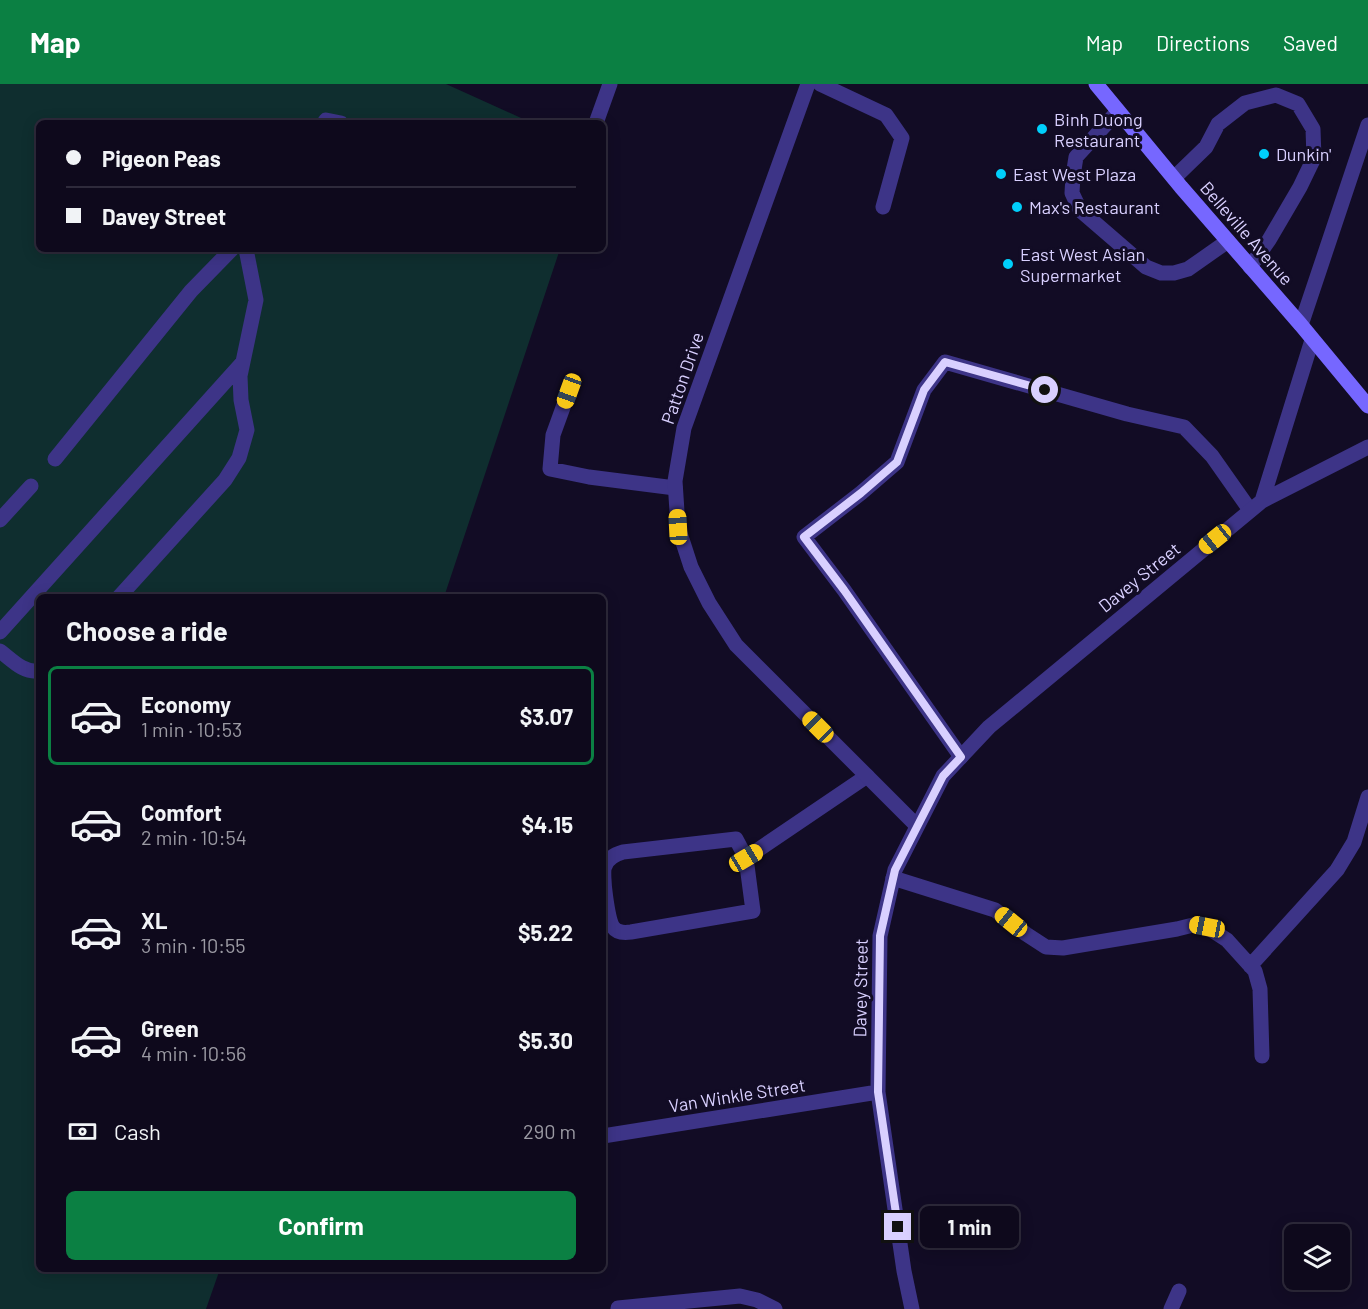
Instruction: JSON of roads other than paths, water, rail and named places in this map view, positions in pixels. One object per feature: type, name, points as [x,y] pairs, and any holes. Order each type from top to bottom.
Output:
[{"type":"main road","name":"Belleville Avenue","points":[[1096,84],[1368,406]]},
{"type":"street","points":[[597,120],[610,84]]},
{"type":"street","name":"Patton Drive","points":[[808,84],[684,428],[675,481],[678,527],[691,567],[709,603],[736,645],[917,826]]},
{"type":"street","points":[[820,84],[886,114],[902,138],[884,207]]},
{"type":"street","points":[[1174,178],[1206,147],[1218,124],[1245,103],[1276,95],[1298,104],[1313,129],[1314,158],[1269,240],[1250,267]]},
{"type":"street","points":[[1118,111],[1076,157],[1072,193],[1080,210],[1146,267],[1161,273],[1174,273],[1188,269],[1228,241]]},
{"type":"street","points":[[1301,325],[1368,125]]},
{"type":"street","points":[[55,459],[191,291],[229,252]]},
{"type":"street","points":[[122,594],[225,480],[239,458],[247,430],[241,400],[240,376],[256,300],[247,252]]},
{"type":"street","points":[[1256,506],[1312,339]]},
{"type":"street","points":[[0,632],[243,362]]},
{"type":"street","points":[[961,757],[804,537],[897,462],[924,390],[945,362],[1127,414],[1184,427],[1256,506]]},
{"type":"street","points":[[569,391],[553,435],[550,469],[589,477],[675,488]]},
{"type":"street","name":"Davey Street","points":[[912,1309],[904,1271],[878,1092],[880,936],[895,870],[943,776],[989,727],[1256,506],[1368,447]]},
{"type":"street","points":[[0,520],[31,486]]},
{"type":"street","points":[[0,651],[20,667],[36,672]]},
{"type":"street","points":[[746,858],[867,776]]},
{"type":"street","points":[[1250,966],[1337,870],[1354,842],[1368,797]]},
{"type":"street","points":[[606,863],[614,855],[623,852],[736,839],[746,858],[753,911],[623,933],[613,927],[609,920],[606,897]]},
{"type":"street","points":[[893,878],[996,910],[1046,947],[1063,948],[1193,925],[1207,927],[1227,940],[1255,971],[1260,989],[1262,1056]]},
{"type":"street","name":"Van Winkle Street","points":[[606,1136],[878,1092]]},
{"type":"street","points":[[1171,1309],[1179,1291]]},
{"type":"street","points":[[618,1308],[740,1296],[757,1300],[775,1309]]},
{"type":"place","name":"Binh Duong Restaurant","points":[[1042,129]]},
{"type":"place","name":"Dunkin'","points":[[1264,154]]},
{"type":"place","name":"East West Plaza","points":[[1001,174]]},
{"type":"place","name":"Max's Restaurant","points":[[1017,207]]},
{"type":"place","name":"East West Asian Supermarket","points":[[1008,264]]}]
